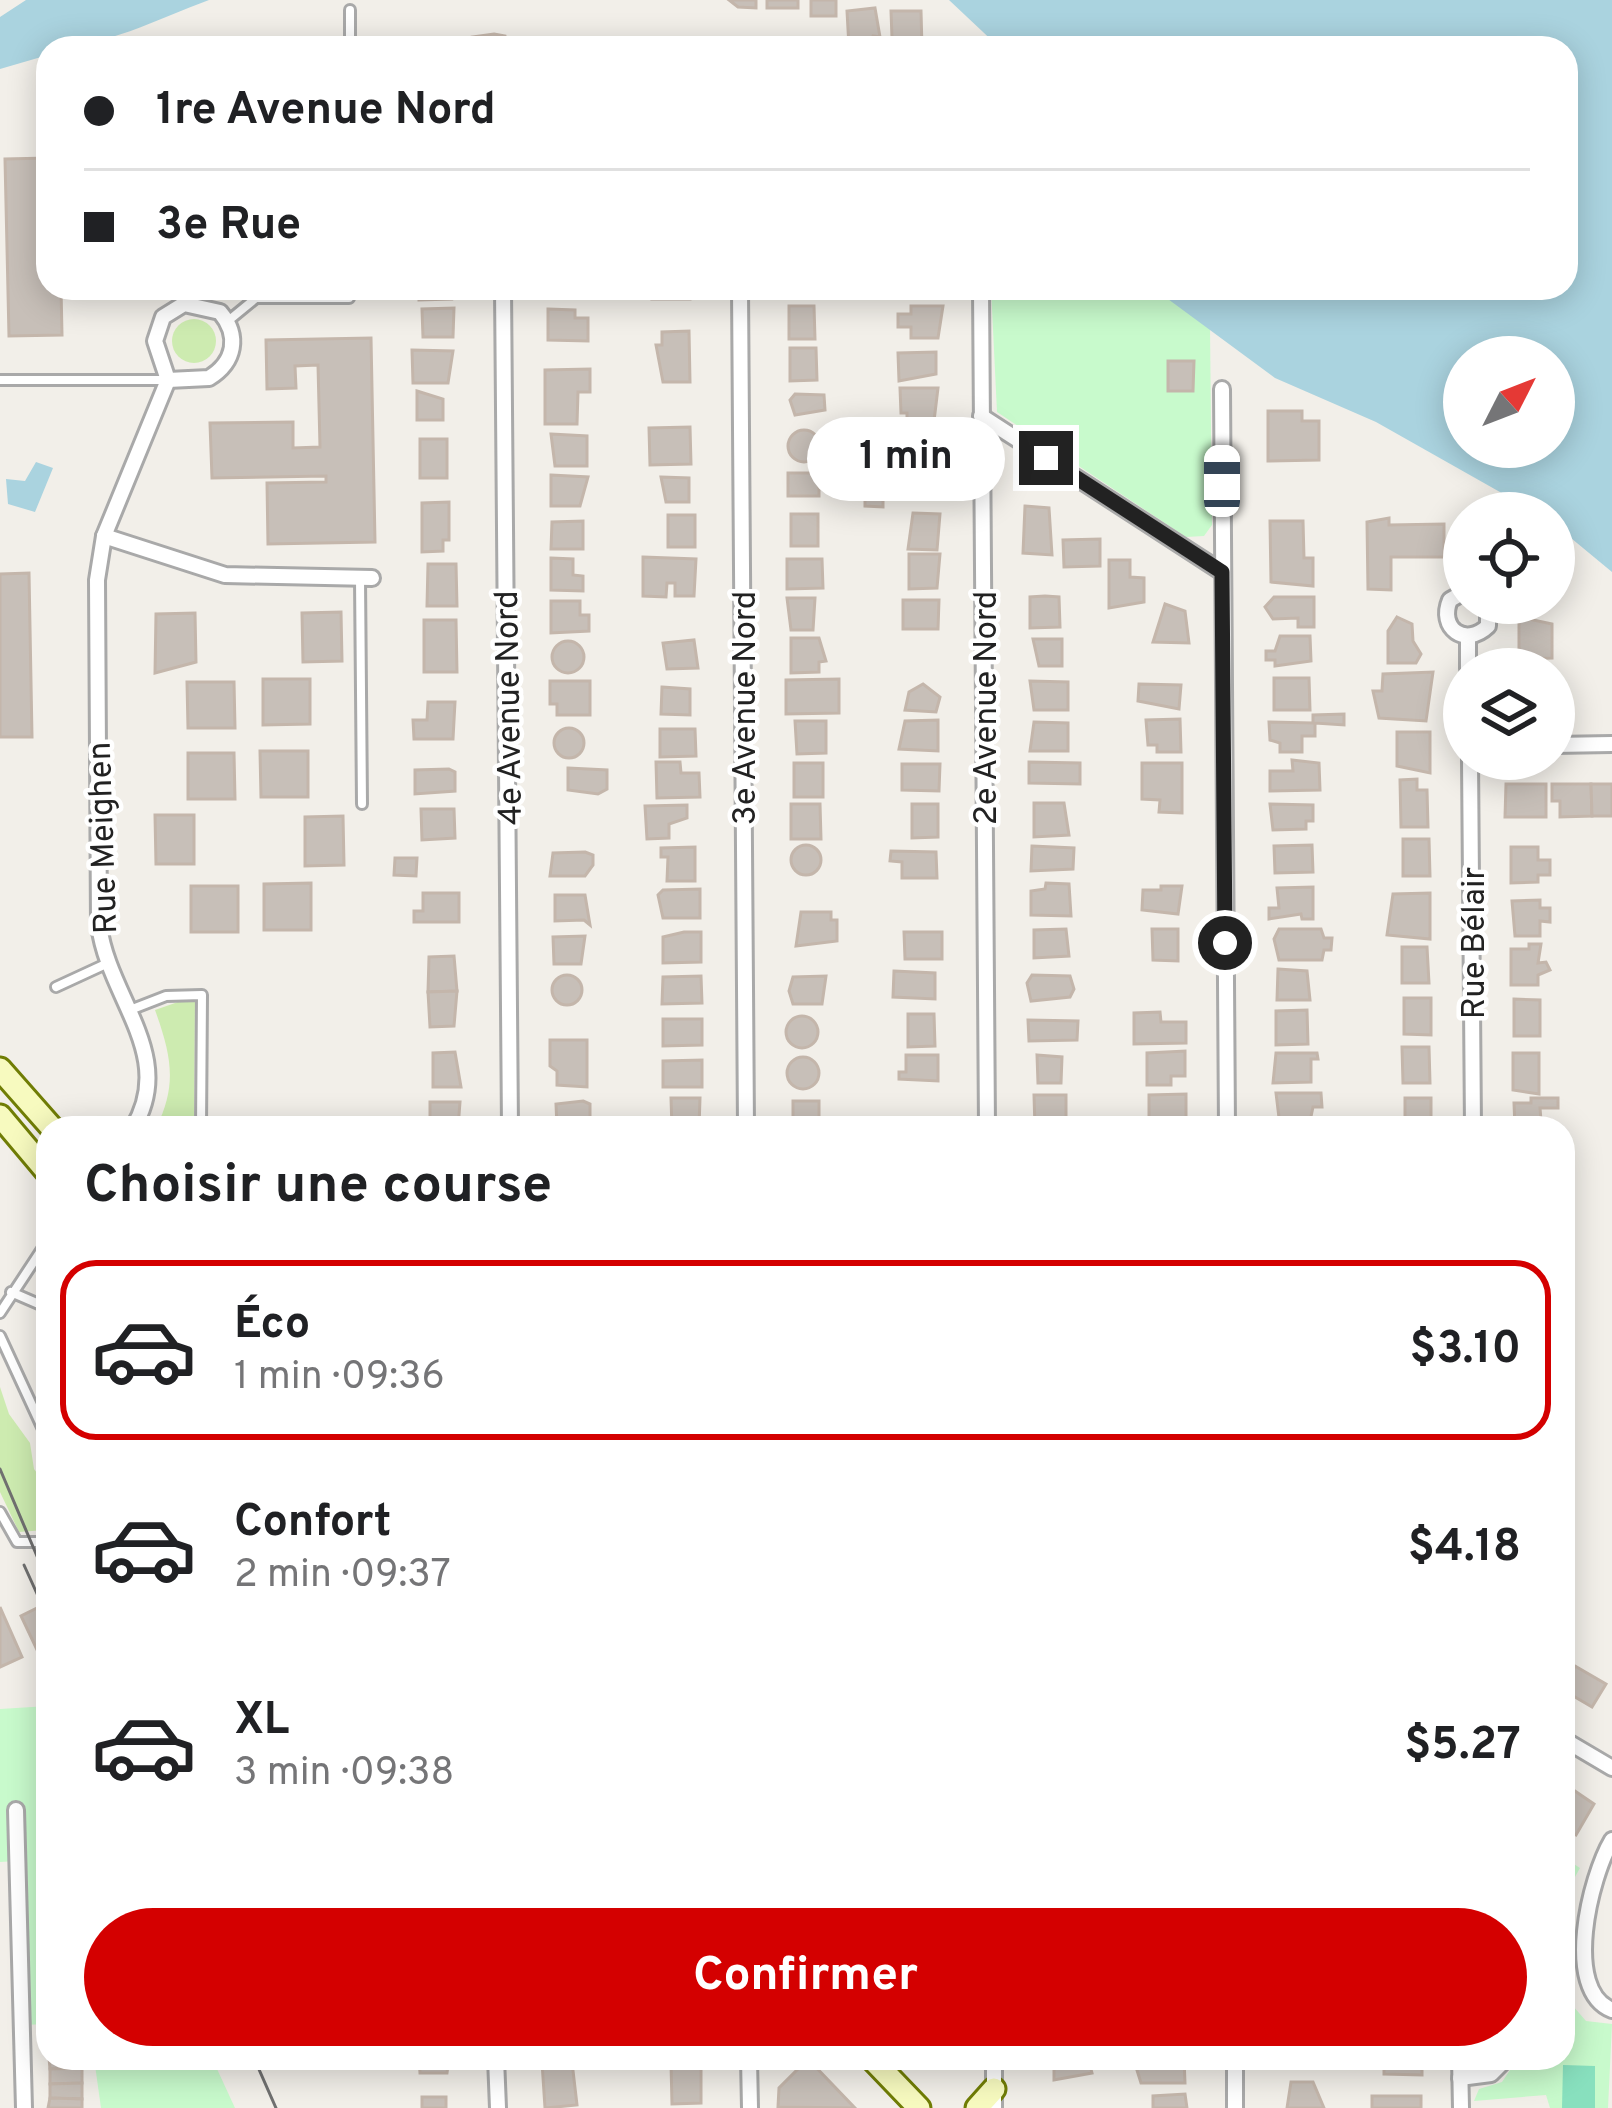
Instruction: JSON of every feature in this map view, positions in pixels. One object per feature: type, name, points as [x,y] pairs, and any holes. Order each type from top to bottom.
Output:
[{"type":"main road","points":[[0,1069],[41,1116]]},
{"type":"main road","points":[[0,1116],[36,1159]]},
{"type":"main road","points":[[883,2070],[919,2108]]},
{"type":"main road","points":[[977,2108],[994,2099]]},
{"type":"street","name":"4e Avenue Nord","points":[[503,300],[510,1116]]},
{"type":"street","name":"3e Avenue Nord","points":[[740,300],[746,1116]]},
{"type":"street","name":"2e Avenue Nord","points":[[981,300],[987,1116]]},
{"type":"street","name":"Rue Meighen","points":[[139,1116],[150,1076],[108,963],[98,907],[97,580],[104,536],[168,380],[155,341],[163,317],[196,302],[228,321]]},
{"type":"street","points":[[168,380],[196,381],[221,371],[233,347],[228,321]]},
{"type":"street","points":[[1222,389],[1227,1116]]},
{"type":"street","points":[[981,416],[1222,572]]},
{"type":"street","points":[[104,536],[225,575],[366,577]]},
{"type":"street","points":[[1450,624],[1454,632],[1468,637],[1488,624]]},
{"type":"street","points":[[1468,637],[1468,648]]},
{"type":"street","points":[[1575,745],[1612,744]]},
{"type":"street","name":"Rue Bélair","points":[[1470,780],[1473,1116]]},
{"type":"street","points":[[1575,1746],[1612,1768]]},
{"type":"street","points":[[16,1810],[24,2108]]},
{"type":"street","points":[[1612,1840],[1589,1895],[1586,1981],[1597,2003],[1612,2010]]},
{"type":"street","points":[[496,2070],[498,2108]]},
{"type":"street","points":[[749,2070],[750,2108]]},
{"type":"street","points":[[1235,2070],[1235,2108]]},
{"type":"street","points":[[1460,2070],[1461,2108]]},
{"type":"street","points":[[1460,2078],[1495,2070]]},
{"type":"lane","points":[[350,10],[350,36]]},
{"type":"lane","points":[[228,321],[254,300]]},
{"type":"lane","points":[[0,380],[168,380]]},
{"type":"lane","points":[[362,804],[366,577]]},
{"type":"lane","points":[[56,987],[108,963]]},
{"type":"lane","points":[[129,1010],[166,996],[202,995],[201,1116]]},
{"type":"lane","points":[[0,1313],[36,1257]]},
{"type":"lane","points":[[11,1292],[36,1303]]},
{"type":"lane","points":[[0,1336],[36,1414]]},
{"type":"lane","points":[[0,1512],[17,1542],[36,1542]]},
{"type":"green space","points":[[992,300],[1171,300],[1210,327],[1212,525],[1204,536],[1186,537],[997,412]]},
{"type":"green space","points":[[194,319],[209,326],[216,341],[209,356],[194,363],[179,356],[172,341],[179,326]]},
{"type":"green space","points":[[195,1002],[194,1116],[161,1116],[170,1069],[155,1010]]},
{"type":"green space","points":[[0,1387],[9,1414],[30,1443],[36,1472],[36,1531],[19,1532],[0,1492]]},
{"type":"green space","points":[[36,1707],[36,2024],[22,2025],[17,1861],[0,1862],[0,1709]]},
{"type":"green space","points":[[1575,2008],[1586,2021],[1612,2024],[1608,2108],[1550,2108],[1546,2095],[1474,2101],[1479,2089],[1502,2082],[1510,2070],[1575,2070]]},
{"type":"green space","points":[[1595,2066],[1595,2108],[1562,2108],[1563,2070]]},
{"type":"green space","points":[[96,2070],[218,2070],[235,2108],[101,2108]]},
{"type":"water","points":[[26,0],[209,0],[116,36],[36,36],[36,58],[0,69],[0,17]]},
{"type":"water","points":[[949,0],[1612,0],[1612,572],[1575,541],[1575,492],[1500,492],[1457,468],[1575,468],[1575,336],[1443,336],[1443,460],[1376,422],[1275,378],[1169,300],[1578,300],[1578,36],[987,36]]},
{"type":"water","points":[[36,462],[53,468],[35,512],[8,504],[6,479],[25,481]]},
{"type":"building","points":[[729,0],[756,0],[756,8],[738,7]]},
{"type":"building","points":[[767,0],[798,0],[798,8],[767,8]]},
{"type":"building","points":[[811,0],[836,0],[836,16],[811,16]]},
{"type":"building","points":[[875,8],[880,36],[848,36],[847,11]]},
{"type":"building","points":[[891,11],[921,11],[922,36],[892,36]]},
{"type":"building","points":[[36,158],[36,300],[61,300],[62,335],[9,336],[5,159]]},
{"type":"building","points":[[789,306],[814,306],[815,339],[789,339]]},
{"type":"building","points":[[911,306],[943,306],[938,338],[911,338],[911,327],[898,327],[898,314],[911,314]]},
{"type":"building","points":[[454,308],[453,337],[423,337],[422,309]]},
{"type":"building","points":[[548,309],[575,310],[575,318],[588,318],[588,341],[548,340]]},
{"type":"building","points":[[689,331],[690,382],[663,382],[656,345],[662,345],[662,332]]},
{"type":"building","points":[[371,338],[375,542],[268,544],[267,483],[326,482],[326,476],[212,478],[210,423],[293,422],[293,448],[320,447],[318,365],[295,366],[296,388],[267,389],[266,340]]},
{"type":"building","points":[[790,348],[816,348],[817,380],[790,381]]},
{"type":"building","points":[[412,350],[453,351],[448,383],[413,383]]},
{"type":"building","points":[[936,352],[936,374],[899,381],[898,353]]},
{"type":"building","points":[[1168,361],[1194,361],[1193,391],[1168,391]]},
{"type":"building","points":[[590,369],[590,392],[578,392],[577,424],[545,424],[545,370]]},
{"type":"building","points":[[900,388],[938,388],[934,421],[907,422],[907,413],[901,413]]},
{"type":"building","points":[[417,391],[443,399],[443,420],[417,420]]},
{"type":"building","points":[[795,394],[824,395],[825,410],[795,415],[790,400]]},
{"type":"building","points":[[1268,411],[1302,411],[1302,421],[1319,421],[1319,460],[1268,461]]},
{"type":"building","points":[[690,427],[691,464],[650,465],[649,428]]},
{"type":"building","points":[[804,430],[816,434],[820,446],[816,458],[804,462],[792,458],[788,446],[792,434]]},
{"type":"building","points":[[551,434],[587,436],[587,466],[555,466]]},
{"type":"building","points":[[939,434],[940,463],[910,463],[904,437]]},
{"type":"building","points":[[420,439],[447,439],[447,478],[420,478]]},
{"type":"building","points":[[788,473],[819,473],[819,496],[788,496]]},
{"type":"building","points":[[551,475],[588,477],[580,506],[551,506]]},
{"type":"building","points":[[661,477],[689,478],[689,502],[666,502]]},
{"type":"building","points":[[900,478],[939,479],[939,497],[900,497]]},
{"type":"building","points":[[865,480],[883,481],[883,507],[865,506]]},
{"type":"building","points":[[449,502],[449,540],[443,540],[443,551],[422,552],[422,503]]},
{"type":"building","points":[[1025,506],[1049,508],[1052,555],[1023,553]]},
{"type":"building","points":[[913,513],[940,514],[937,550],[908,549]]},
{"type":"building","points":[[791,514],[818,514],[818,546],[791,546]]},
{"type":"building","points":[[668,515],[695,515],[695,547],[668,547]]},
{"type":"building","points":[[1389,518],[1389,525],[1443,524],[1443,557],[1391,557],[1391,590],[1368,589],[1367,522]]},
{"type":"building","points":[[583,521],[583,549],[551,549],[552,522]]},
{"type":"building","points":[[1270,521],[1303,521],[1304,558],[1313,558],[1313,586],[1271,582]]},
{"type":"building","points":[[1100,539],[1100,566],[1064,567],[1063,540]]},
{"type":"building","points":[[909,554],[940,554],[937,588],[909,589]]},
{"type":"building","points":[[643,557],[696,559],[694,596],[675,596],[675,583],[667,583],[666,597],[643,596]]},
{"type":"building","points":[[551,558],[573,559],[573,575],[583,576],[583,591],[551,590]]},
{"type":"building","points":[[787,559],[822,559],[823,588],[787,589]]},
{"type":"building","points":[[1109,560],[1130,560],[1130,577],[1144,578],[1144,602],[1109,608]]},
{"type":"building","points":[[428,564],[456,564],[457,606],[427,606]]},
{"type":"building","points":[[29,573],[32,737],[0,737],[0,574]]},
{"type":"building","points":[[1030,597],[1059,597],[1060,627],[1030,628]]},
{"type":"building","points":[[1274,597],[1314,597],[1314,627],[1298,627],[1298,618],[1273,619],[1265,607]]},
{"type":"building","points":[[787,598],[815,598],[813,630],[791,630]]},
{"type":"building","points":[[903,600],[939,600],[938,629],[903,629]]},
{"type":"building","points":[[551,601],[580,601],[580,615],[589,615],[589,631],[551,633]]},
{"type":"building","points":[[1165,604],[1185,611],[1189,643],[1153,642]]},
{"type":"building","points":[[341,612],[342,661],[303,662],[302,613]]},
{"type":"building","points":[[195,613],[196,662],[155,673],[156,614]]},
{"type":"building","points":[[1397,617],[1412,624],[1413,641],[1421,654],[1416,663],[1388,663],[1388,631]]},
{"type":"building","points":[[424,620],[456,620],[457,672],[424,672]]},
{"type":"building","points":[[1519,624],[1552,624],[1552,648],[1519,648]]},
{"type":"building","points":[[1280,636],[1310,636],[1311,661],[1275,666],[1275,660],[1266,660],[1266,651],[1275,651]]},
{"type":"building","points":[[791,638],[819,638],[826,661],[819,662],[819,672],[791,673]]},
{"type":"building","points":[[1033,639],[1062,639],[1062,666],[1039,666]]},
{"type":"building","points":[[694,640],[698,668],[667,669],[663,643]]},
{"type":"building","points":[[568,641],[579,646],[584,657],[579,668],[568,673],[557,668],[552,657],[557,646]]},
{"type":"building","points":[[1433,672],[1426,721],[1379,718],[1373,691],[1382,691],[1383,674]]},
{"type":"building","points":[[1274,678],[1309,678],[1310,710],[1274,710]]},
{"type":"building","points":[[263,679],[310,679],[310,724],[263,725]]},
{"type":"building","points":[[839,679],[839,713],[786,714],[786,680]]},
{"type":"building","points":[[550,681],[590,681],[590,715],[557,715],[557,704],[550,704]]},
{"type":"building","points":[[1030,681],[1068,682],[1068,710],[1034,710]]},
{"type":"building","points":[[187,682],[234,682],[235,728],[188,728]]},
{"type":"building","points":[[923,684],[940,697],[936,712],[905,710],[909,692]]},
{"type":"building","points":[[1139,684],[1181,685],[1179,709],[1138,701]]},
{"type":"building","points":[[662,687],[690,689],[690,715],[661,714]]},
{"type":"building","points":[[428,702],[455,702],[453,739],[414,739],[413,720],[427,720]]},
{"type":"building","points":[[1344,714],[1344,725],[1315,723],[1315,736],[1302,736],[1302,752],[1280,752],[1280,743],[1270,740],[1269,722],[1313,723],[1313,715]]},
{"type":"building","points":[[1180,719],[1181,752],[1157,752],[1157,745],[1148,745],[1146,720]]},
{"type":"building","points":[[938,720],[938,751],[899,749],[905,721]]},
{"type":"building","points":[[795,721],[826,721],[826,753],[797,754]]},
{"type":"building","points":[[1034,722],[1068,723],[1068,751],[1030,751]]},
{"type":"building","points":[[569,728],[584,743],[569,758],[554,743]]},
{"type":"building","points":[[660,729],[695,729],[696,756],[660,757]]},
{"type":"building","points":[[1397,732],[1430,732],[1430,773],[1397,766]]},
{"type":"building","points":[[260,751],[308,751],[308,797],[261,797]]},
{"type":"building","points":[[188,753],[234,753],[235,799],[188,799]]},
{"type":"building","points":[[1292,760],[1319,763],[1320,790],[1270,791],[1270,771],[1293,771]]},
{"type":"building","points":[[656,762],[680,762],[681,773],[699,773],[700,797],[657,798]]},
{"type":"building","points":[[1029,762],[1080,763],[1080,784],[1029,783]]},
{"type":"building","points":[[794,763],[823,763],[823,797],[794,797]]},
{"type":"building","points":[[1142,763],[1182,763],[1182,813],[1159,812],[1160,800],[1142,799]]},
{"type":"building","points":[[902,764],[940,764],[939,791],[902,790]]},
{"type":"building","points":[[568,768],[607,770],[607,789],[598,794],[568,790]]},
{"type":"building","points":[[415,770],[455,772],[455,791],[415,794]]},
{"type":"building","points":[[1417,779],[1417,790],[1427,790],[1428,827],[1401,827],[1400,780]]},
{"type":"building","points":[[1506,784],[1546,784],[1546,817],[1505,817]]},
{"type":"building","points":[[1552,784],[1591,784],[1592,816],[1560,817],[1560,801],[1552,801]]},
{"type":"building","points":[[1591,784],[1612,784],[1612,816],[1592,816]]},
{"type":"building","points":[[1034,803],[1064,803],[1069,835],[1034,837]]},
{"type":"building","points":[[791,804],[820,804],[821,839],[791,839]]},
{"type":"building","points":[[912,804],[938,804],[938,837],[912,838]]},
{"type":"building","points":[[1270,804],[1313,805],[1313,821],[1306,821],[1306,829],[1273,830]]},
{"type":"building","points":[[687,805],[687,818],[669,824],[669,838],[647,839],[645,806]]},
{"type":"building","points":[[421,809],[454,809],[455,838],[422,840]]},
{"type":"building","points":[[155,815],[194,815],[194,864],[156,864]]},
{"type":"building","points":[[343,816],[344,865],[305,866],[305,817]]},
{"type":"building","points":[[1403,839],[1429,839],[1430,876],[1403,876]]},
{"type":"building","points":[[806,845],[817,849],[821,860],[817,871],[806,875],[795,871],[791,860],[795,849]]},
{"type":"building","points":[[1312,845],[1313,872],[1275,873],[1274,846]]},
{"type":"building","points":[[1032,846],[1074,848],[1073,869],[1031,871]]},
{"type":"building","points":[[695,847],[695,881],[667,881],[668,857],[661,857],[661,848]]},
{"type":"building","points":[[1511,847],[1538,847],[1538,860],[1550,860],[1550,875],[1538,875],[1538,882],[1511,883]]},
{"type":"building","points":[[891,851],[936,852],[937,878],[902,878],[902,862],[890,861]]},
{"type":"building","points":[[553,853],[593,855],[593,865],[585,876],[550,876]]},
{"type":"building","points":[[395,858],[417,858],[416,876],[394,875]]},
{"type":"building","points":[[311,883],[311,930],[264,930],[264,884]]},
{"type":"building","points":[[1046,883],[1069,884],[1071,916],[1031,915],[1031,891],[1045,889]]},
{"type":"building","points":[[191,886],[238,886],[238,932],[191,932]]},
{"type":"building","points":[[1161,886],[1182,886],[1178,914],[1142,910],[1143,890],[1161,890]]},
{"type":"building","points":[[1313,887],[1313,919],[1302,919],[1301,914],[1269,919],[1269,908],[1279,908],[1277,888]]},
{"type":"building","points":[[700,889],[700,918],[663,918],[658,895],[663,890]]},
{"type":"building","points":[[423,893],[459,893],[459,922],[414,922],[414,911],[423,911]]},
{"type":"building","points":[[1430,893],[1430,939],[1387,935],[1393,894]]},
{"type":"building","points":[[555,895],[585,895],[590,925],[584,920],[555,921]]},
{"type":"building","points":[[1540,900],[1540,908],[1550,908],[1550,922],[1540,921],[1540,936],[1515,936],[1512,901]]},
{"type":"building","points":[[801,912],[831,912],[831,920],[837,920],[837,941],[796,946]]},
{"type":"building","points":[[1066,929],[1069,956],[1034,958],[1034,930]]},
{"type":"building","points":[[1152,929],[1178,929],[1178,961],[1153,960]]},
{"type":"building","points":[[1279,929],[1321,929],[1324,938],[1332,938],[1331,950],[1324,950],[1322,960],[1279,960],[1274,939]]},
{"type":"building","points":[[701,932],[701,962],[663,963],[663,937]]},
{"type":"building","points":[[904,932],[942,932],[942,959],[905,959]]},
{"type":"building","points":[[585,936],[581,964],[554,964],[553,937]]},
{"type":"building","points":[[1529,944],[1541,944],[1538,963],[1546,962],[1550,970],[1538,975],[1538,985],[1511,985],[1511,949],[1529,949]]},
{"type":"building","points":[[1402,947],[1427,947],[1429,983],[1402,983]]},
{"type":"building","points":[[454,956],[457,991],[428,992],[429,957]]},
{"type":"building","points":[[1278,969],[1307,971],[1310,1000],[1277,1000]]},
{"type":"building","points":[[894,971],[935,973],[935,999],[893,997]]},
{"type":"building","points":[[567,975],[578,979],[582,990],[578,1001],[567,1005],[556,1001],[552,990],[556,979]]},
{"type":"building","points":[[1032,975],[1070,976],[1074,989],[1070,997],[1031,1001],[1027,983]]},
{"type":"building","points":[[701,976],[702,1003],[662,1004],[663,977]]},
{"type":"building","points":[[826,976],[822,1004],[793,1004],[789,991],[793,977]]},
{"type":"building","points":[[457,991],[454,1026],[430,1027],[428,992]]},
{"type":"building","points":[[1404,998],[1431,998],[1431,1035],[1404,1034]]},
{"type":"building","points":[[1514,999],[1540,1000],[1540,1036],[1514,1036]]},
{"type":"building","points":[[1307,1010],[1308,1044],[1276,1045],[1276,1011]]},
{"type":"building","points":[[1160,1012],[1161,1022],[1186,1022],[1186,1043],[1134,1044],[1134,1013]]},
{"type":"building","points":[[908,1014],[934,1014],[935,1046],[908,1047]]},
{"type":"building","points":[[802,1016],[813,1021],[818,1032],[813,1043],[802,1048],[791,1043],[786,1032],[791,1021]]},
{"type":"building","points":[[663,1019],[702,1019],[702,1045],[663,1046]]},
{"type":"building","points":[[1028,1020],[1078,1021],[1077,1040],[1029,1041]]},
{"type":"building","points":[[550,1040],[587,1040],[587,1087],[557,1085],[557,1071],[550,1066]]},
{"type":"building","points":[[1402,1047],[1429,1047],[1430,1083],[1403,1083]]},
{"type":"building","points":[[1185,1051],[1185,1076],[1171,1076],[1171,1085],[1147,1085],[1147,1053]]},
{"type":"building","points":[[455,1052],[461,1087],[433,1087],[433,1053]]},
{"type":"building","points":[[1276,1053],[1317,1053],[1318,1059],[1311,1059],[1311,1082],[1273,1083]]},
{"type":"building","points":[[1513,1053],[1539,1053],[1539,1094],[1513,1090]]},
{"type":"building","points":[[906,1055],[938,1055],[938,1081],[899,1079],[899,1072],[906,1072]]},
{"type":"building","points":[[1037,1055],[1062,1057],[1061,1083],[1038,1083]]},
{"type":"building","points":[[803,1057],[814,1062],[819,1073],[814,1084],[803,1089],[792,1084],[787,1073],[792,1062]]},
{"type":"building","points":[[702,1060],[702,1087],[663,1087],[663,1061]]},
{"type":"building","points":[[1276,1093],[1321,1093],[1322,1107],[1313,1107],[1311,1116],[1279,1116]]},
{"type":"building","points":[[1186,1094],[1186,1116],[1149,1116],[1149,1095]]},
{"type":"building","points":[[1034,1095],[1066,1095],[1066,1116],[1035,1116]]},
{"type":"building","points":[[671,1098],[700,1098],[699,1116],[672,1116]]},
{"type":"building","points":[[1405,1098],[1431,1098],[1431,1116],[1405,1116]]},
{"type":"building","points":[[1531,1098],[1558,1098],[1558,1108],[1540,1108],[1541,1116],[1515,1116],[1514,1103],[1531,1103]]},
{"type":"building","points":[[583,1101],[590,1104],[590,1116],[556,1116],[556,1104]]},
{"type":"building","points":[[793,1101],[819,1101],[819,1116],[793,1116]]},
{"type":"building","points":[[430,1102],[460,1102],[459,1116],[430,1116]]},
{"type":"building","points":[[0,1607],[22,1657],[0,1667]]},
{"type":"building","points":[[36,1608],[36,1648],[21,1616]]},
{"type":"building","points":[[1575,1666],[1606,1684],[1592,1707],[1575,1697]]},
{"type":"building","points":[[1575,1791],[1594,1804],[1575,1834]]},
{"type":"building","points":[[50,2070],[82,2070],[82,2083],[50,2084]]},
{"type":"building","points":[[543,2070],[573,2070],[577,2105],[545,2108]]},
{"type":"building","points":[[671,2070],[701,2070],[701,2103],[672,2104]]},
{"type":"building","points":[[797,2070],[819,2070],[855,2108],[778,2107],[779,2088]]},
{"type":"building","points":[[1054,2070],[1092,2073],[1054,2080]]},
{"type":"building","points":[[1137,2070],[1184,2070],[1185,2083],[1141,2083]]},
{"type":"building","points":[[1384,2070],[1422,2070],[1422,2075],[1384,2074]]},
{"type":"building","points":[[1291,2082],[1313,2082],[1324,2108],[1287,2108]]},
{"type":"building","points":[[82,2083],[82,2099],[50,2098],[50,2084]]},
{"type":"building","points":[[1185,2094],[1187,2108],[1153,2108],[1153,2096]]},
{"type":"building","points":[[1372,2096],[1421,2096],[1421,2108],[1372,2108]]},
{"type":"building","points":[[422,2097],[446,2097],[446,2108],[422,2108]]},
{"type":"building","points":[[50,2098],[82,2099],[82,2108],[48,2108]]},
{"type":"tram line","points":[[0,1469],[36,1554]]},
{"type":"tram line","points":[[24,1565],[36,1592]]},
{"type":"tram line","points":[[259,2070],[276,2108]]},
{"type":"route","points":[[1046,458],[1222,572],[1225,943]]}]
